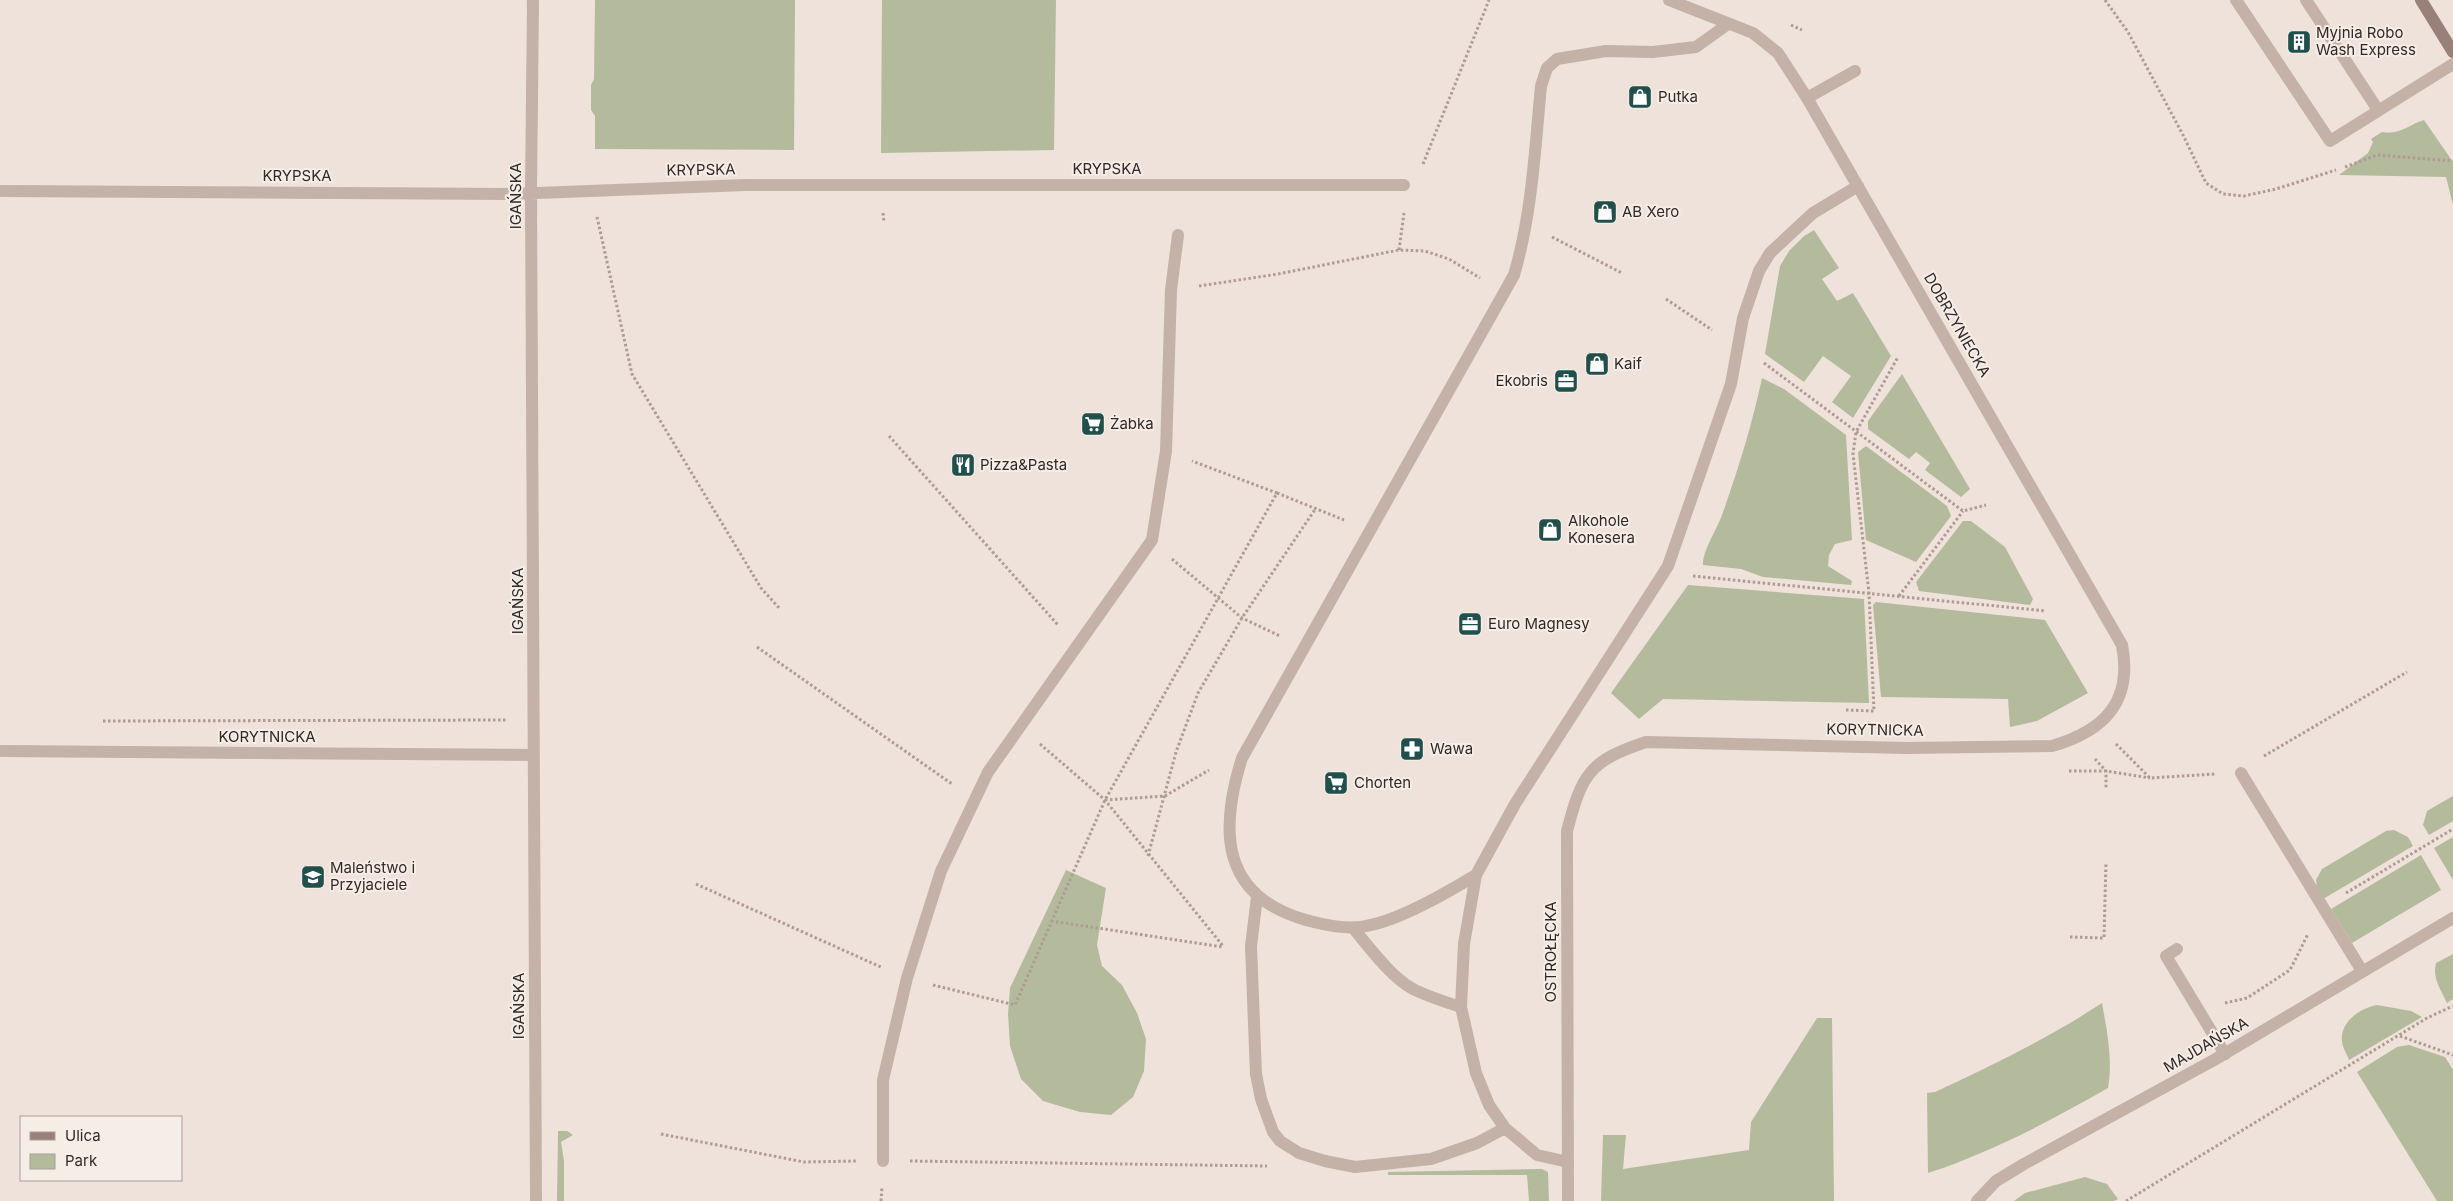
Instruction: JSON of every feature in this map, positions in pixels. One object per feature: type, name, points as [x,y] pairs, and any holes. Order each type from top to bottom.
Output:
[{"type":"main road","points":[[2421,0],[2453,52]]},
{"type":"street","name":"IGAŃSKA","points":[[533,0],[531,193],[536,1201]]},
{"type":"street","name":"DOBRZYNIECKA","points":[[1669,0],[1753,33],[1778,53],[1807,98],[2122,645],[2126,666],[2121,692],[2098,726]]},
{"type":"street","points":[[2236,0],[2330,141],[2453,64]]},
{"type":"street","points":[[2306,0],[2378,110]]},
{"type":"street","points":[[1476,875],[1437,898],[1368,926],[1353,928],[1316,923],[1285,914],[1257,896],[1237,870],[1229,839],[1234,783],[1242,758],[1504,296],[1514,275],[1522,246],[1529,207],[1541,86],[1547,68],[1557,59],[1606,51],[1653,52],[1696,47],[1728,24]]},
{"type":"street","points":[[1807,98],[1855,71]]},
{"type":"street","name":"KRYPSKA","points":[[0,191],[531,193],[746,186],[1404,185]]},
{"type":"street","points":[[1568,1162],[1537,1155],[1505,1128],[1490,1105],[1476,1073],[1461,1007],[1464,944],[1476,875],[1525,788],[1668,566],[1731,384],[1743,318],[1758,271],[1770,253],[1813,213],[1858,186]]},
{"type":"street","points":[[882,1161],[883,1080],[907,978],[941,871],[988,772],[1152,540],[1166,451],[1171,290],[1178,235]]},
{"type":"street","name":"KORYTNICKA","points":[[1646,742],[1906,748],[2052,746],[2076,739],[2098,726]]},
{"type":"street","name":"OSTROŁĘCKA","points":[[1568,1201],[1567,831],[1576,799],[1588,776],[1601,760],[1616,752],[1646,742]]},
{"type":"street","name":"KORYTNICKA","points":[[0,751],[534,755]]},
{"type":"street","points":[[2240,773],[2362,972]]},
{"type":"street","points":[[1257,896],[1251,946],[1256,1074],[1261,1099],[1273,1132],[1280,1141],[1300,1153],[1325,1161],[1355,1167],[1431,1159],[1477,1143],[1505,1128]]},
{"type":"street","name":"MAJDAŃSKA","points":[[1977,1201],[1996,1180],[2225,1054],[2453,918]]},
{"type":"street","points":[[1353,928],[1376,955],[1411,988],[1430,997],[1461,1007]]},
{"type":"street","points":[[2177,949],[2166,956],[2225,1054]]},
{"type":"path","points":[[1404,185],[1418,178],[1489,0]]},
{"type":"path","points":[[2105,0],[2128,32],[2184,135],[2206,183],[2223,194],[2244,196],[2276,189],[2377,155],[2453,161]]},
{"type":"path","points":[[1399,250],[1405,206]]},
{"type":"path","points":[[595,208],[632,374],[761,588],[780,609]]},
{"type":"path","points":[[1544,233],[1622,273]]},
{"type":"path","points":[[1171,290],[1278,274],[1399,250],[1425,251],[1449,259],[1469,270],[1504,296]]},
{"type":"path","points":[[1846,710],[1874,711],[1869,593],[1853,454],[1856,432],[1898,357]]},
{"type":"path","points":[[1766,364],[1963,510]]},
{"type":"path","points":[[888,436],[1076,646]]},
{"type":"path","points":[[1166,451],[1344,520],[1375,524]]},
{"type":"path","points":[[696,884],[907,978],[1015,1005],[1104,800],[1277,493]]},
{"type":"path","points":[[1899,596],[1963,510],[1986,505]]},
{"type":"path","points":[[1148,856],[1166,796],[1176,752],[1198,693],[1242,618],[1316,508]]},
{"type":"path","points":[[1152,540],[1216,599],[1242,618],[1306,647]]},
{"type":"path","points":[[1698,578],[2046,611]]},
{"type":"path","points":[[757,647],[974,800]]},
{"type":"path","points":[[2066,771],[2106,771],[2150,778],[2240,773],[2252,763],[2407,672]]},
{"type":"path","points":[[102,721],[510,720]]},
{"type":"path","points":[[1019,726],[1104,800],[1224,947],[1051,921]]},
{"type":"path","points":[[2098,726],[2150,778]]},
{"type":"path","points":[[2076,739],[2106,771],[2106,788]]},
{"type":"path","points":[[1104,800],[1166,796],[1222,762],[1242,758]]},
{"type":"path","points":[[2070,937],[2104,938],[2106,862]]},
{"type":"path","points":[[2126,1201],[2399,1036],[2453,1006]]},
{"type":"path","points":[[2399,1036],[2453,1055]]},
{"type":"path","points":[[661,1134],[804,1162],[882,1161],[1270,1166],[1300,1153]]},
{"type":"green space","points":[[595,0],[795,0],[794,150],[595,149],[595,116],[591,110],[591,85],[594,79]]},
{"type":"green space","points":[[882,0],[1056,0],[1054,150],[881,153]]},
{"type":"green space","points":[[2424,120],[2453,162],[2453,205],[2446,177],[2339,175],[2368,153],[2373,142],[2371,139],[2382,132],[2399,131]]},
{"type":"green space","points":[[1814,230],[1839,268],[1822,279],[1837,301],[1853,293],[1891,356],[1853,418],[1832,402],[1851,376],[1823,356],[1804,382],[1765,354],[1780,266],[1789,251],[1804,236]]},
{"type":"green space","points":[[1902,374],[1970,489],[1961,497],[1925,470],[1930,463],[1916,452],[1909,459],[1868,429],[1868,421]]},
{"type":"green space","points":[[1762,378],[1784,389],[1846,435],[1852,540],[1835,544],[1829,555],[1828,566],[1852,581],[1851,585],[1763,577],[1741,569],[1703,565],[1705,554],[1722,515],[1739,464]]},
{"type":"green space","points":[[1866,446],[1947,506],[1951,516],[1916,562],[1866,540],[1858,452]]},
{"type":"green space","points":[[1963,521],[1971,521],[2005,547],[2033,599],[2030,605],[1919,591],[1916,582]]},
{"type":"green space","points":[[1688,585],[1864,599],[1869,703],[1663,699],[1639,719],[1611,693]]},
{"type":"green space","points":[[1876,602],[2045,620],[2088,693],[2037,721],[2010,727],[2008,699],[1881,697],[1873,605]]},
{"type":"green space","points":[[2453,796],[2453,821],[2429,835],[2423,825],[2427,811]]},
{"type":"green space","points":[[2394,830],[2408,837],[2413,846],[2323,899],[2317,888],[2316,880],[2322,869],[2386,831]]},
{"type":"green space","points":[[2453,837],[2453,880],[2434,848]]},
{"type":"green space","points":[[2421,855],[2441,890],[2352,943],[2331,909]]},
{"type":"green space","points":[[1066,870],[1106,888],[1097,945],[1102,966],[1122,985],[1137,1013],[1146,1039],[1144,1071],[1133,1097],[1111,1115],[1080,1112],[1043,1101],[1021,1079],[1010,1046],[1008,1014],[1010,988]]},
{"type":"green space","points":[[2453,954],[2453,999],[2447,1003],[2438,984],[2435,968],[2436,963]]},
{"type":"green space","points":[[2102,1003],[2110,1056],[2108,1088],[2020,1135],[1975,1156],[1928,1173],[1927,1093],[1935,1092],[1978,1072],[2062,1028]]},
{"type":"green space","points":[[2377,1005],[2411,1011],[2422,1017],[2349,1060],[2342,1043],[2344,1027],[2358,1012]]},
{"type":"green space","points":[[1817,1018],[1832,1018],[1834,1201],[1601,1201],[1603,1135],[1626,1135],[1623,1169],[1749,1150],[1751,1122]]},
{"type":"green space","points":[[2409,1045],[2445,1057],[2453,1070],[2453,1201],[2437,1201],[2357,1072],[2397,1047]]},
{"type":"green space","points":[[558,1131],[567,1131],[573,1135],[561,1142],[564,1161],[564,1201],[557,1201]]},
{"type":"green space","points":[[1542,1169],[1548,1172],[1549,1201],[1529,1201],[1527,1175],[1388,1175],[1388,1172]]},
{"type":"green space","points":[[2085,1177],[2107,1184],[2118,1199],[2114,1201],[2014,1201],[2025,1193]]},
{"type":"place","name":"Myjnia Robo Wash Express","points":[[2299,42]]},
{"type":"place","name":"Putka","points":[[1640,97]]},
{"type":"place","name":"AB Xero","points":[[1605,212]]},
{"type":"place","name":"Kaif","points":[[1597,364]]},
{"type":"place","name":"Ekobris","points":[[1566,381]]},
{"type":"place","name":"Żabka","points":[[1093,424]]},
{"type":"place","name":"Pizza&Pasta","points":[[963,465]]},
{"type":"place","name":"Alkohole Konesera","points":[[1550,530]]},
{"type":"place","name":"Euro Magnesy","points":[[1470,624]]},
{"type":"place","name":"Wawa","points":[[1412,749]]},
{"type":"place","name":"Chorten","points":[[1336,783]]},
{"type":"place","name":"Maleństwo i Przyjaciele","points":[[313,877]]}]
